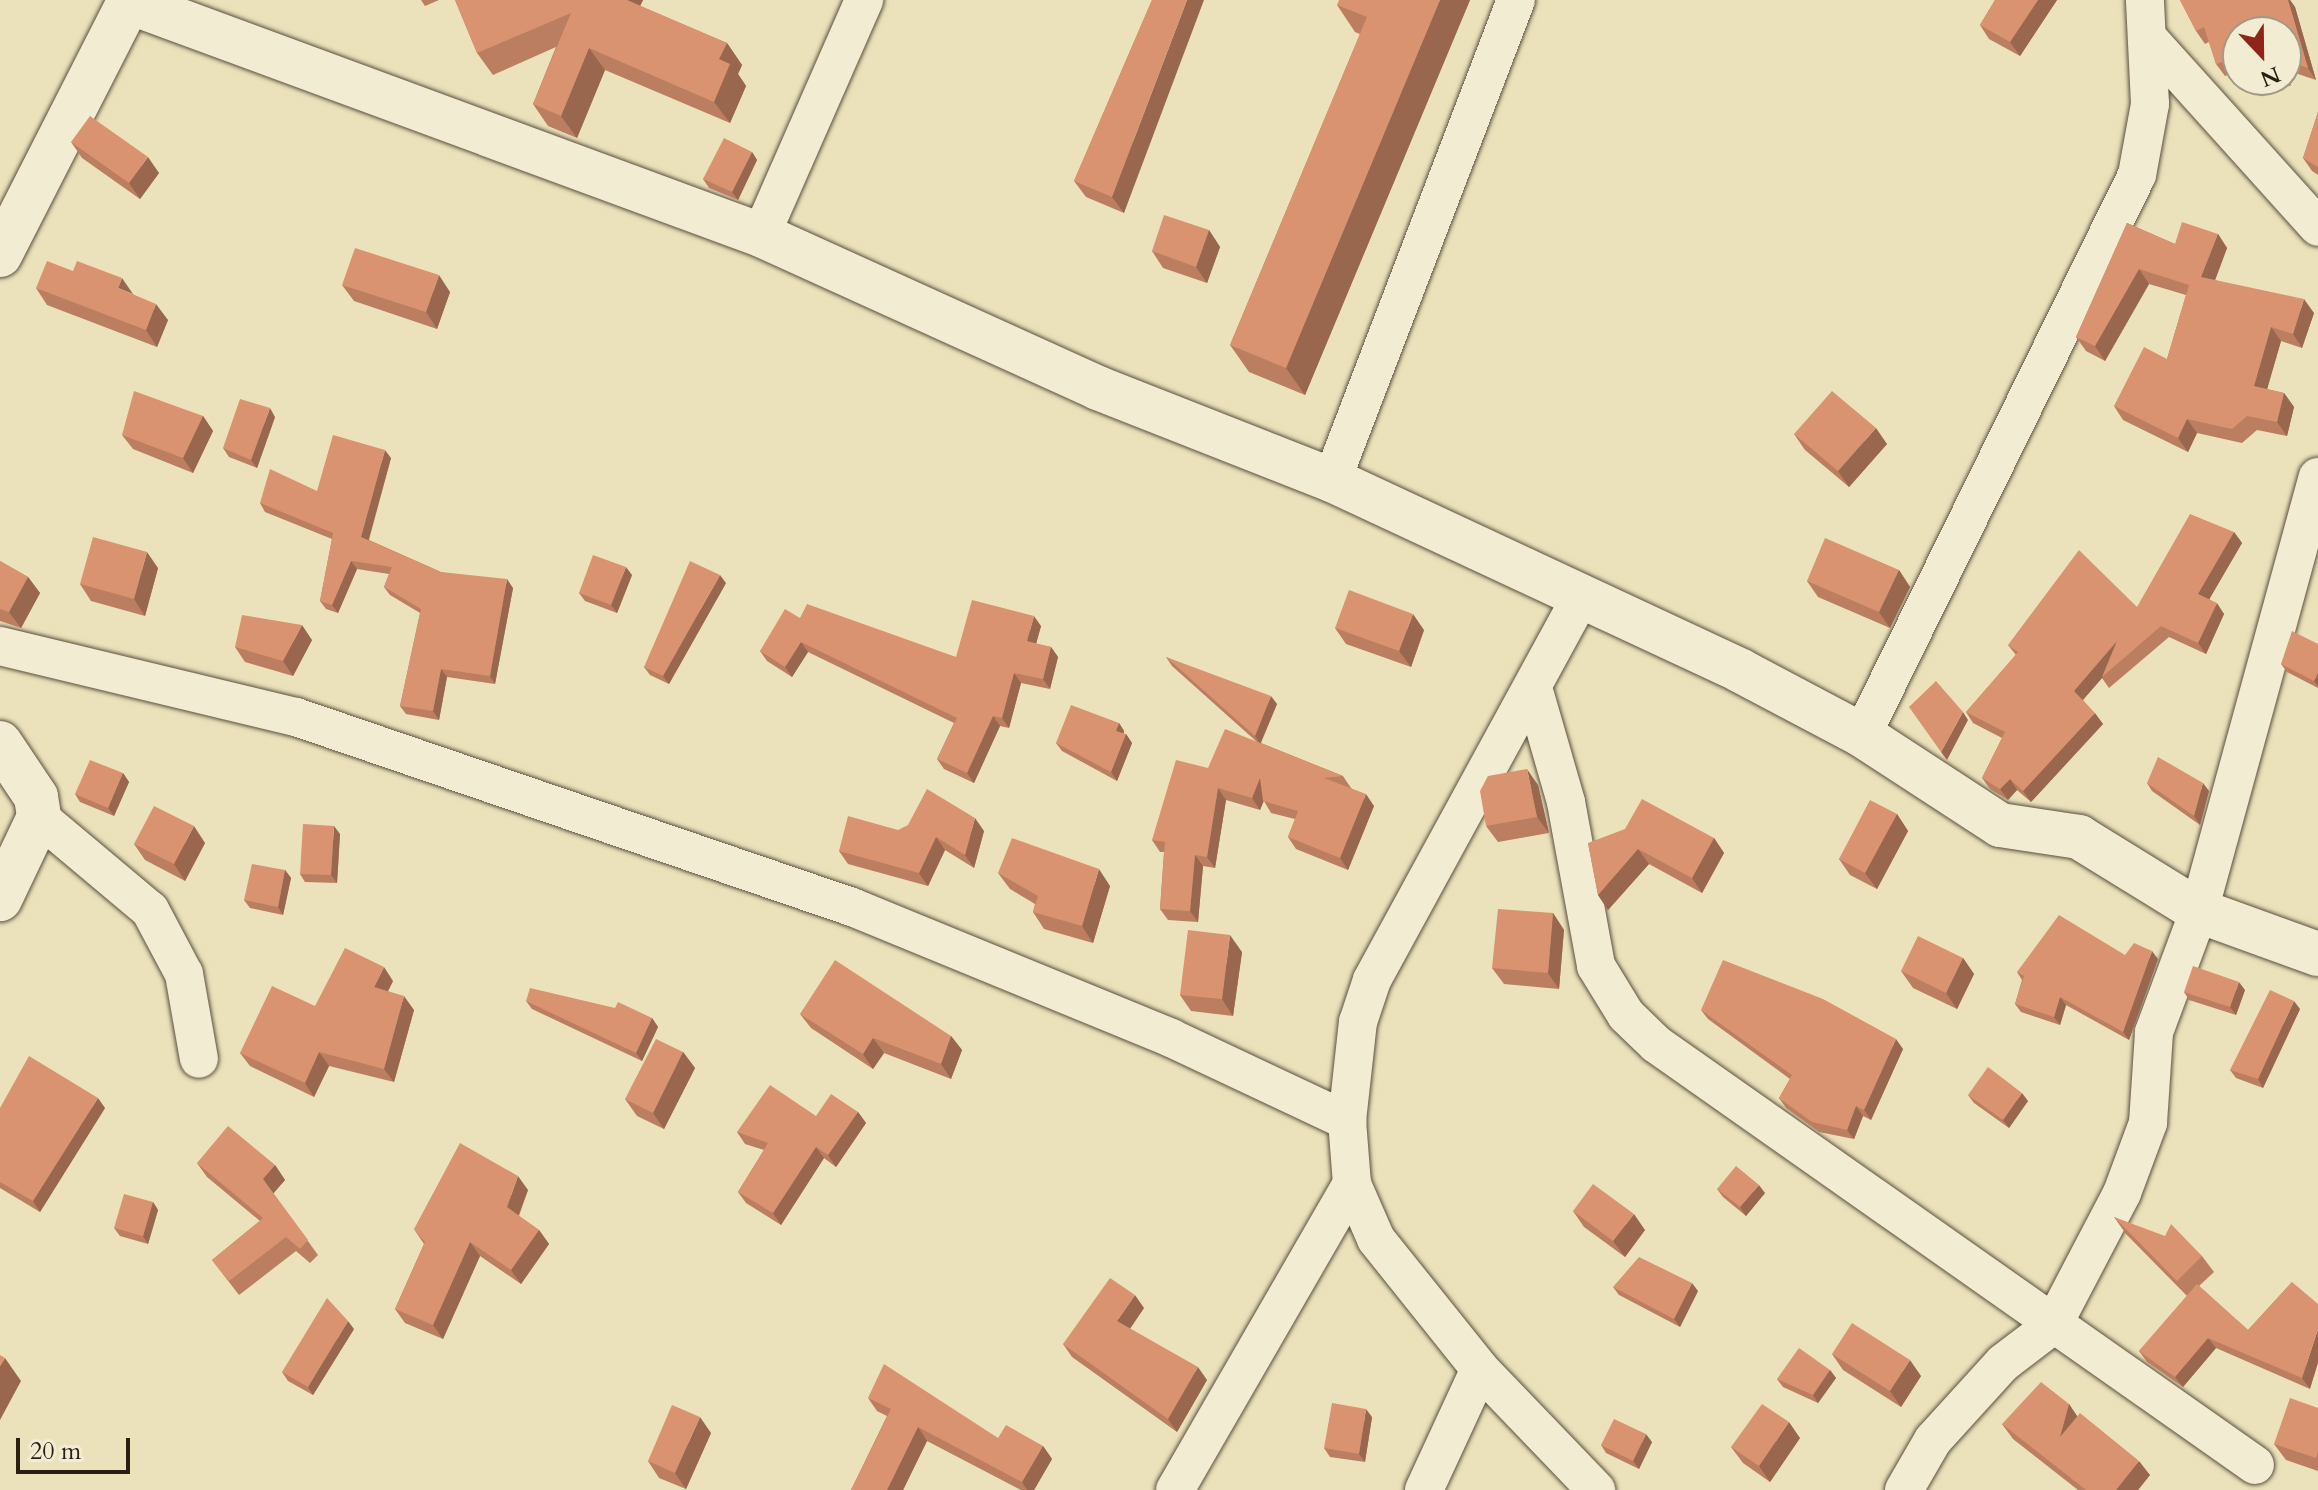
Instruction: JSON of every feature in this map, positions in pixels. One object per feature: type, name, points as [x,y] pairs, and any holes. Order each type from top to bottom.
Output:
[{"type":"street","points":[[761,235],[864,0]]},
{"type":"street","points":[[1332,480],[1516,0]]},
{"type":"street","points":[[1862,735],[2137,175],[2150,104],[2145,0]]},
{"type":"street","points":[[0,255],[127,1],[761,235],[1098,388],[1332,480],[1581,597],[1862,735],[2000,825],[2079,837],[2199,911],[2318,954]]},
{"type":"street","points":[[2148,38],[2318,227]]},
{"type":"street","points":[[1904,1490],[1933,1440],[2003,1363],[2053,1325],[2122,1193],[2148,1123],[2154,1032],[2199,911],[2318,477]]},
{"type":"street","points":[[1581,597],[1534,691],[1372,980],[1358,1022],[1347,1121],[1352,1184],[1376,1239],[1480,1369],[1596,1490]]},
{"type":"street","points":[[0,646],[296,717],[852,907],[1185,1044],[1347,1121]]},
{"type":"street","points":[[1534,691],[1566,802],[1596,966],[1626,1015],[1656,1044],[2255,1465]]},
{"type":"street","points":[[0,743],[36,797],[39,817],[0,899]]},
{"type":"street","points":[[39,817],[150,910],[184,974],[199,1059]]},
{"type":"street","points":[[1175,1490],[1352,1184]]},
{"type":"street","points":[[1424,1490],[1480,1369]]},
{"type":"building","points":[[455,0],[627,0],[727,43],[719,59],[730,64],[714,102],[589,48],[561,116],[533,104],[571,13],[477,53]]},
{"type":"building","points":[[1152,0],[1187,0],[1112,197],[1074,181]]},
{"type":"building","points":[[1339,0],[1440,0],[1286,368],[1230,345],[1367,17],[1337,5]]},
{"type":"building","points":[[1995,0],[2038,0],[2010,42],[1980,25]]},
{"type":"building","points":[[2180,0],[2288,0],[2293,16],[2222,16],[2222,62],[2216,64],[2204,27],[2196,31]]},
{"type":"building","points":[[2302,48],[2308,68],[2302,66]]},
{"type":"building","points":[[2318,112],[2318,167],[2303,158]]},
{"type":"building","points":[[90,116],[148,157],[129,183],[71,142]]},
{"type":"building","points":[[724,138],[752,152],[732,192],[703,179]]},
{"type":"building","points":[[1164,215],[1209,230],[1196,267],[1152,251]]},
{"type":"building","points":[[2182,222],[2218,234],[2201,277],[2304,299],[2293,334],[2271,327],[2254,386],[2284,393],[2277,422],[2247,416],[2232,429],[2187,419],[2178,438],[2114,406],[2144,347],[2167,359],[2189,285],[2139,269],[2095,346],[2076,337],[2127,223],[2175,244]]},
{"type":"building","points":[[355,248],[439,275],[426,312],[342,285]]},
{"type":"building","points":[[47,261],[73,271],[77,261],[122,278],[118,288],[156,304],[146,330],[36,288]]},
{"type":"building","points":[[134,391],[203,416],[183,458],[122,435]]},
{"type":"building","points":[[1832,391],[1876,428],[1838,471],[1794,434]]},
{"type":"building","points":[[240,399],[270,408],[251,460],[223,448]]},
{"type":"building","points":[[333,435],[385,450],[361,537],[441,572],[507,579],[490,676],[441,669],[433,711],[400,706],[421,609],[384,587],[392,567],[351,561],[332,605],[320,601],[333,533],[260,503],[270,469],[317,491]]},
{"type":"building","points":[[2190,514],[2234,532],[2198,594],[2217,603],[2198,643],[2161,626],[2102,677],[2117,641],[2074,691],[2095,713],[2023,791],[2010,779],[2000,789],[1982,778],[2005,732],[1966,712],[2018,652],[2008,645],[2079,550],[2137,607]]},
{"type":"building","points":[[93,537],[147,552],[134,599],[80,584]]},
{"type":"building","points":[[1825,538],[1899,570],[1879,612],[1807,581]]},
{"type":"building","points":[[593,555],[626,567],[611,605],[579,593]]},
{"type":"building","points":[[0,561],[28,577],[9,612],[0,609]]},
{"type":"building","points":[[690,561],[720,575],[663,676],[644,667]]},
{"type":"building","points":[[1349,590],[1413,614],[1399,651],[1335,628]]},
{"type":"building","points":[[972,600],[1034,616],[1027,641],[1051,647],[1043,679],[1014,673],[1002,718],[993,716],[967,773],[937,759],[957,718],[801,642],[785,667],[760,651],[785,609],[800,618],[807,604],[956,657]]},
{"type":"building","points":[[242,615],[302,625],[283,661],[235,647]]},
{"type":"building","points":[[2292,631],[2318,644],[2318,673],[2314,681],[2281,664]]},
{"type":"building","points":[[1166,657],[1271,696],[1255,736]]},
{"type":"building","points":[[1936,681],[1963,712],[1941,752],[1909,707]]},
{"type":"building","points":[[1071,705],[1119,723],[1116,731],[1126,734],[1111,772],[1056,743]]},
{"type":"building","points":[[1225,729],[1343,776],[1324,778],[1366,794],[1340,858],[1288,837],[1298,811],[1263,801],[1260,778],[1252,798],[1218,788],[1207,857],[1195,855],[1190,911],[1160,909],[1165,842],[1152,840],[1176,760],[1208,768]]},
{"type":"building","points":[[2158,757],[2203,783],[2194,816],[2147,783]]},
{"type":"building","points":[[90,760],[123,773],[108,808],[75,794]]},
{"type":"building","points":[[1527,769],[1537,817],[1486,826],[1480,791],[1488,776]]},
{"type":"building","points":[[927,789],[975,818],[965,855],[936,837],[919,873],[839,851],[848,816],[898,830],[908,825]]},
{"type":"building","points":[[1642,799],[1714,838],[1692,878],[1638,849],[1598,895],[1588,843],[1625,829]]},
{"type":"building","points":[[1870,800],[1897,814],[1865,873],[1839,859]]},
{"type":"building","points":[[154,806],[194,826],[174,864],[134,844]]},
{"type":"building","points":[[303,824],[334,826],[331,875],[300,874]]},
{"type":"building","points":[[1012,838],[1099,869],[1082,926],[1033,912],[1038,896],[998,873]]},
{"type":"building","points":[[252,864],[285,870],[278,907],[244,900]]},
{"type":"building","points":[[1498,909],[1553,913],[1548,973],[1492,968]]},
{"type":"building","points":[[2059,915],[2125,955],[2134,943],[2152,951],[2123,1032],[2060,997],[2054,1017],[2015,1004],[2024,976],[2017,972]]},
{"type":"building","points":[[1188,930],[1230,935],[1222,999],[1180,995]]},
{"type":"building","points":[[1918,936],[1963,958],[1946,993],[1901,971]]},
{"type":"building","points":[[345,948],[384,967],[374,987],[404,996],[384,1069],[319,1052],[305,1083],[240,1053],[272,986],[315,1006]]},
{"type":"building","points":[[835,960],[951,1036],[941,1064],[873,1038],[863,1054],[800,1014]]},
{"type":"building","points":[[1723,960],[1823,999],[1896,1039],[1864,1110],[1856,1106],[1847,1130],[1812,1122],[1779,1098],[1792,1075],[1701,1010]]},
{"type":"building","points":[[2193,966],[2239,982],[2230,1007],[2184,992]]},
{"type":"building","points":[[530,988],[615,1008],[618,1002],[652,1018],[636,1053],[526,1001]]},
{"type":"building","points":[[2270,990],[2294,1001],[2258,1079],[2230,1070]]},
{"type":"building","points":[[656,1039],[683,1052],[653,1113],[625,1099]]},
{"type":"building","points":[[29,1056],[98,1098],[33,1201],[0,1182],[0,1108]]},
{"type":"building","points":[[1988,1067],[2022,1093],[2003,1120],[1968,1095]]},
{"type":"building","points":[[770,1085],[816,1116],[831,1094],[858,1112],[828,1155],[816,1147],[773,1213],[738,1192],[768,1143],[737,1132]]},
{"type":"building","points":[[228,1126],[275,1165],[263,1179],[308,1240],[300,1249],[286,1237],[229,1281],[212,1260],[263,1218],[197,1163]]},
{"type":"building","points":[[460,1143],[518,1176],[507,1207],[539,1230],[511,1270],[470,1242],[433,1325],[395,1309],[425,1242],[414,1229]]},
{"type":"building","points":[[1736,1166],[1759,1185],[1740,1207],[1717,1189]]},
{"type":"building","points":[[1593,1184],[1634,1214],[1613,1241],[1573,1211]]},
{"type":"building","points":[[124,1194],[153,1202],[143,1236],[114,1228]]},
{"type":"building","points":[[2114,1217],[2165,1236],[2171,1224],[2202,1256],[2177,1281]]},
{"type":"building","points":[[1639,1257],[1692,1283],[1674,1319],[1613,1287]]},
{"type":"building","points":[[1110,1278],[1135,1295],[1117,1321],[1198,1367],[1168,1419],[1063,1344]]},
{"type":"building","points":[[2292,1282],[2318,1304],[2318,1329],[2302,1378],[2208,1338],[2175,1377],[2139,1351],[2197,1284],[2248,1330]]},
{"type":"building","points":[[327,1298],[348,1321],[308,1387],[282,1372]]},
{"type":"building","points":[[1852,1323],[1910,1360],[1890,1391],[1832,1354]]},
{"type":"building","points":[[1799,1348],[1830,1370],[1813,1395],[1777,1379]]},
{"type":"building","points":[[884,1364],[998,1438],[1006,1425],[1043,1446],[1022,1482],[918,1427],[887,1490],[851,1490],[891,1409],[868,1398]]},
{"type":"building","points":[[2041,1382],[2069,1404],[2060,1437],[2080,1413],[2139,1461],[2116,1490],[2086,1490],[2002,1424]]},
{"type":"building","points":[[2290,1398],[2318,1408],[2316,1458],[2274,1444]]},
{"type":"building","points":[[1332,1403],[1366,1409],[1359,1454],[1324,1448]]},
{"type":"building","points":[[1762,1404],[1789,1422],[1759,1466],[1731,1447]]},
{"type":"building","points":[[672,1405],[700,1417],[675,1473],[648,1461]]},
{"type":"building","points":[[1614,1419],[1646,1434],[1633,1461],[1601,1445]]}]
